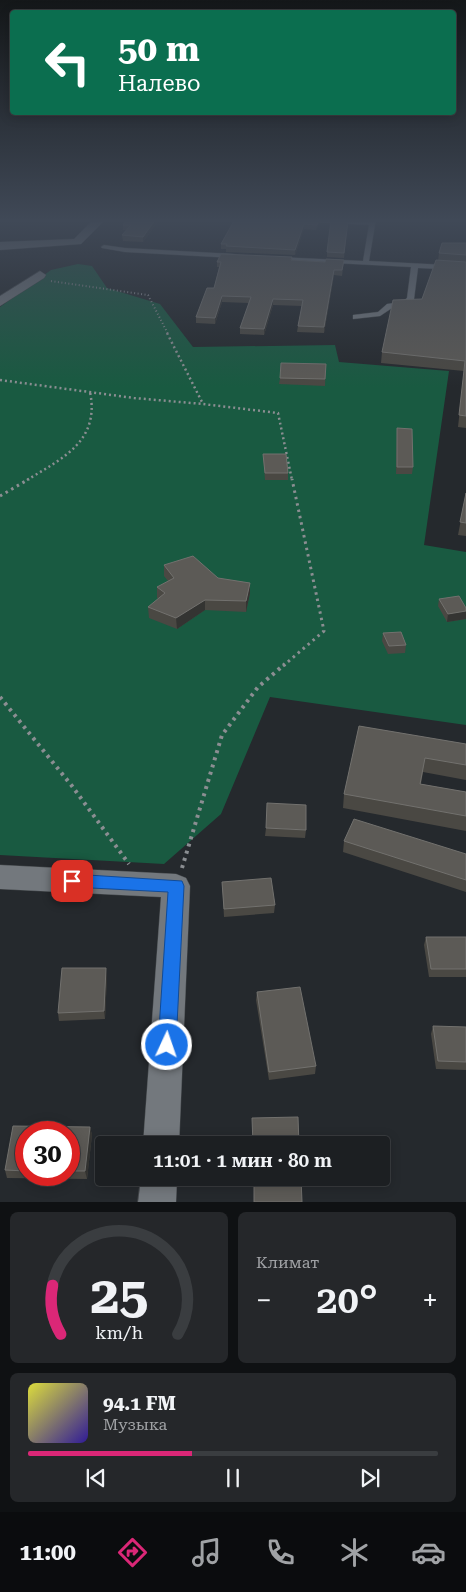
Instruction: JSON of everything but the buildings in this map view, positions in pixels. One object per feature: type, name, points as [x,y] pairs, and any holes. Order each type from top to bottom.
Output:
[{"type":"street","points":[[0,302],[38,276]]},
{"type":"street","points":[[0,877],[176,886],[162,1136]]},
{"type":"street","points":[[157,1202],[158,1186]]},
{"type":"lane","points":[[356,317],[380,314],[390,306],[404,304],[410,299],[414,275]]},
{"type":"path","points":[[38,276],[148,295],[203,404]]},
{"type":"path","points":[[0,380],[278,413],[324,630],[258,687],[222,735],[176,886]]},
{"type":"path","points":[[0,496],[37,474],[83,442],[94,405],[90,392]]},
{"type":"path","points":[[0,697],[72,786],[144,884]]},
{"type":"green space","points":[[44,275],[98,275],[107,288],[160,304],[193,347],[335,345],[339,362],[449,371],[424,545],[466,552],[466,725],[270,697],[221,814],[164,864],[0,855],[0,307]]},
{"type":"route","points":[[72,881],[176,886],[167,1045]]}]
